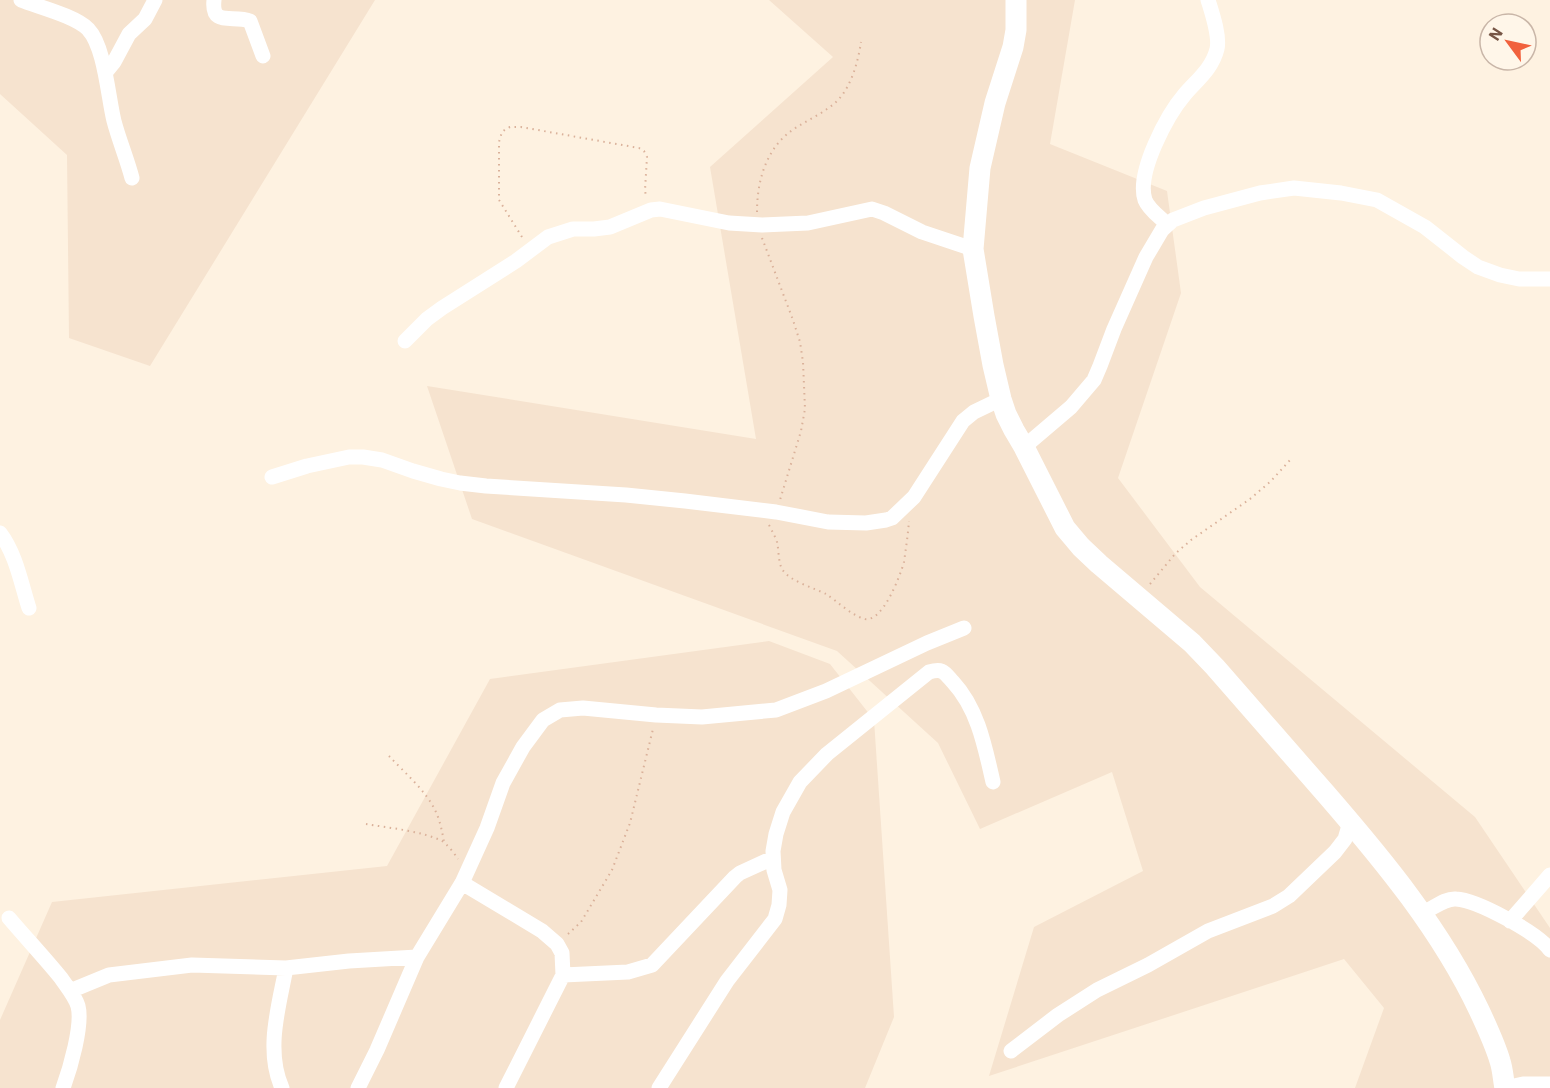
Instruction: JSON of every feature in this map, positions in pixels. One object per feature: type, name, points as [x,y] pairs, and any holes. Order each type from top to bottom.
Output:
[{"type":"street","points":[[21,0],[74,20],[88,29],[98,45],[114,122],[132,178]]},
{"type":"street","points":[[105,74],[129,34],[145,19],[154,0]]},
{"type":"street","points":[[214,0],[213,9],[218,17],[250,21],[263,56]]},
{"type":"street","points":[[1016,0],[1016,30],[1013,47],[995,103],[980,168],[973,249],[985,326],[1006,414],[1065,528],[1081,547],[1192,643],[1215,667],[1391,871],[1451,956],[1473,996],[1500,1062],[1505,1088],[1532,1083],[1550,1084]]},
{"type":"street","points":[[1167,224],[1147,204],[1143,189],[1144,178],[1167,119],[1214,59],[1219,41],[1208,0]]},
{"type":"street","points":[[1024,447],[1071,406],[1094,380],[1146,257],[1162,230],[1167,224],[1183,215],[1204,208],[1260,193],[1294,188],[1377,200],[1425,227],[1463,258],[1489,272],[1519,279],[1550,279]]},
{"type":"street","points":[[405,341],[442,308],[516,261],[548,237],[560,232],[609,227],[651,210],[660,209],[729,223],[758,225],[807,223],[872,209],[922,232],[973,249]]},
{"type":"street","points":[[272,477],[308,465],[349,457],[363,457],[382,460],[460,483],[639,496],[776,512],[828,522],[866,523],[890,519],[911,501],[963,421],[974,412],[1001,399]]},
{"type":"street","points":[[0,533],[12,554],[29,608]]},
{"type":"street","points":[[357,1088],[377,1050],[417,957],[464,877],[487,828],[504,783],[523,747],[543,720],[560,710],[583,708],[702,717],[776,710],[826,691],[964,628]]},
{"type":"street","points":[[659,1088],[727,981],[776,919],[780,890],[773,858],[776,834],[783,812],[800,782],[827,754],[929,672],[937,669],[943,671],[965,697],[978,723],[993,782]]},
{"type":"street","points":[[1011,1051],[1058,1015],[1097,990],[1148,965],[1208,931],[1273,906],[1289,896],[1335,852],[1345,839],[1350,822]]},
{"type":"street","points":[[563,975],[628,972],[652,965],[735,877],[773,858]]},
{"type":"street","points":[[1510,921],[1550,875]]},
{"type":"street","points":[[464,877],[557,944],[562,953],[563,975],[506,1088]]},
{"type":"street","points":[[1422,913],[1448,900],[1457,899],[1468,902],[1510,921],[1537,938],[1550,950]]},
{"type":"street","points":[[9,918],[47,961],[78,1004],[80,1020],[63,1088]]},
{"type":"street","points":[[70,991],[109,975],[182,966],[286,968],[417,957]]},
{"type":"street","points":[[282,1088],[274,1053],[275,1026],[286,968]]},
{"type":"path","points":[[776,512],[801,431],[805,409],[803,362],[793,320],[758,225],[757,199],[760,178],[767,159],[777,145],[794,129],[836,102],[845,92],[861,42]]},
{"type":"path","points":[[529,251],[499,200],[499,142],[502,132],[510,127],[552,132],[639,148],[647,157],[645,190],[651,210]]},
{"type":"path","points":[[1139,598],[1175,554],[1191,540],[1250,499],[1291,459]]},
{"type":"path","points":[[755,510],[764,518],[776,538],[782,569],[785,573],[866,619],[878,614],[898,580],[903,563],[911,501]]},
{"type":"path","points":[[557,944],[581,922],[612,870],[630,824],[656,715]]},
{"type":"path","points":[[389,756],[435,809],[444,842]]},
{"type":"path","points":[[366,824],[423,835],[444,842],[456,855],[464,877]]},
{"type":"shaded area","points":[[0,0],[375,0],[150,366],[69,338],[67,155],[0,94]]},
{"type":"shaded area","points":[[769,0],[1075,0],[1050,144],[1167,191],[1181,293],[1118,478],[1200,587],[1475,817],[1550,928],[1550,1088],[1355,1088],[1384,1008],[1344,959],[989,1076],[1034,927],[1143,871],[1112,772],[980,829],[938,743],[837,651],[472,519],[427,386],[756,439],[710,167],[833,57]]},
{"type":"shaded area","points":[[769,641],[830,664],[874,720],[894,1017],[865,1088],[0,1088],[0,1020],[52,902],[387,866],[490,679]]}]
